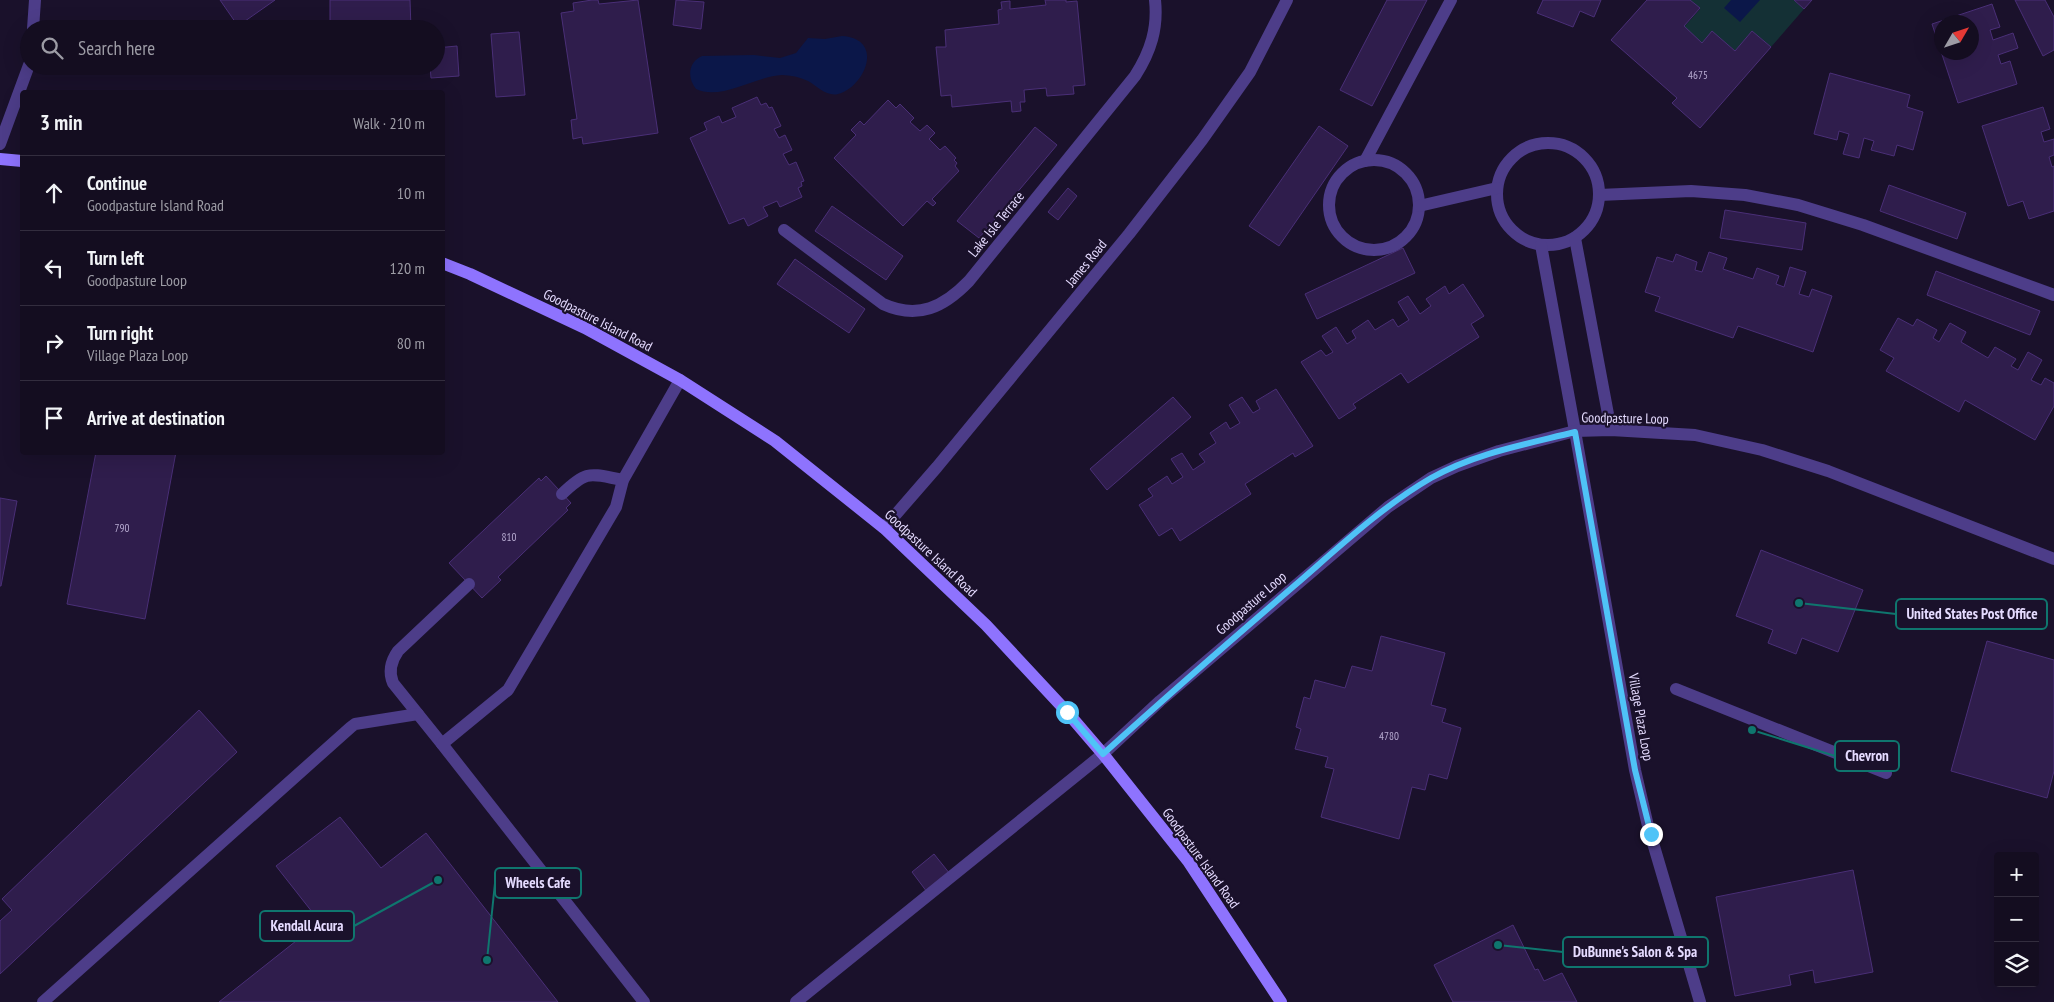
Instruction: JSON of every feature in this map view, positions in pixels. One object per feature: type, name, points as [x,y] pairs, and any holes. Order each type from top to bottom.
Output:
[{"type":"main road","points":[[0,159],[20,161]]},
{"type":"main road","name":"Goodpasture Island Road","points":[[445,264],[585,328],[680,380],[775,441],[884,528],[986,625],[1067,712],[1103,754],[1188,861],[1282,1002]]},
{"type":"street","points":[[34,20],[35,0]]},
{"type":"street","name":"Lake Isle Terrace","points":[[784,230],[883,304],[893,309],[901,312],[920,311],[952,297],[969,281],[1135,76],[1143,64],[1154,36],[1157,17],[1155,0]]},
{"type":"street","name":"James Road","points":[[884,528],[937,467],[1129,234],[1196,148],[1250,72],[1287,0]]},
{"type":"street","points":[[1364,161],[1451,0]]},
{"type":"street","points":[[0,144],[25,75]]},
{"type":"street","points":[[1539,144],[1557,144],[1574,150],[1587,162],[1596,177],[1599,195],[1597,210],[1588,226],[1575,238],[1559,245],[1541,245],[1524,240],[1510,229],[1498,206],[1497,188],[1502,171],[1513,157],[1528,147],[1539,144]]},
{"type":"street","points":[[1380,160],[1398,167],[1410,177],[1417,191],[1419,206],[1417,222],[1407,236],[1395,246],[1380,250],[1364,249],[1350,243],[1338,232],[1332,222],[1329,207],[1331,191],[1338,177],[1350,167],[1364,161],[1380,160]]},
{"type":"street","points":[[1419,206],[1497,188]]},
{"type":"street","points":[[1599,195],[1691,191],[1745,195],[1798,205],[1854,222],[2054,295]]},
{"type":"street","points":[[1575,238],[1611,430]]},
{"type":"street","name":"Village Plaza Loop","points":[[1541,245],[1635,770],[1648,826],[1700,1002]]},
{"type":"street","points":[[442,744],[508,690],[616,507],[623,480],[680,380]]},
{"type":"street","name":"Goodpasture Loop","points":[[796,1002],[1103,754],[1160,701],[1335,550],[1395,502],[1431,478],[1457,466],[1499,451],[1575,432],[1611,430],[1695,435],[1762,450],[1828,471],[2054,559]]},
{"type":"street","points":[[562,494],[583,476],[600,476],[623,480]]},
{"type":"street","points":[[469,584],[393,658],[390,675],[392,683],[644,1002]]},
{"type":"street","points":[[1676,689],[1886,772]]},
{"type":"street","points":[[42,1002],[351,727],[355,724],[418,714]]},
{"type":"green space","points":[[1690,0],[1794,0],[1804,9],[1771,47],[1752,31],[1735,51],[1712,32],[1702,43],[1684,27],[1700,9]]},
{"type":"shaded area","points":[[1731,0],[1760,0],[1740,22],[1724,8]]},
{"type":"shaded area","points":[[842,36],[856,39],[864,45],[867,54],[866,64],[856,83],[838,94],[826,93],[808,81],[788,75],[772,76],[716,92],[696,89],[691,80],[690,71],[692,66],[702,56],[754,55],[780,58],[796,53],[808,38],[825,39]]},
{"type":"building","points":[[220,0],[275,0],[247,20],[234,20]]},
{"type":"building","points":[[330,0],[410,0],[411,20],[330,20]]},
{"type":"building","points":[[598,0],[599,4],[638,0],[658,133],[583,144],[582,137],[573,139],[571,120],[577,119],[561,13],[574,11],[573,3]]},
{"type":"building","points":[[676,0],[704,2],[701,29],[673,25]]},
{"type":"building","points":[[1045,0],[1077,1],[1085,85],[1073,86],[1074,94],[1047,96],[1046,88],[1024,90],[1025,102],[1020,102],[1021,111],[1012,112],[1011,101],[952,107],[951,95],[941,96],[936,47],[946,47],[945,30],[999,24],[998,10],[1002,9],[1001,2],[1010,1],[1010,9],[1046,5]]},
{"type":"building","points":[[1387,0],[1427,0],[1372,106],[1340,90]]},
{"type":"building","points":[[1543,0],[1601,0],[1594,17],[1580,11],[1573,27],[1537,13]]},
{"type":"building","points":[[1647,0],[1690,0],[1700,8],[1684,26],[1702,43],[1712,31],[1735,51],[1752,31],[1771,47],[1700,128],[1672,103],[1677,98],[1611,40]]},
{"type":"building","points":[[1794,0],[1812,0],[1804,9]]},
{"type":"building","points":[[2015,0],[2045,0],[2054,17],[2054,50],[2043,56]]},
{"type":"building","points":[[1992,4],[2000,27],[1990,30],[1993,40],[2013,33],[2018,48],[1998,55],[2001,64],[2010,61],[2017,84],[1958,103],[1944,60],[1979,60],[1979,15],[1959,15]]},
{"type":"building","points":[[519,32],[525,95],[496,97],[491,34]]},
{"type":"building","points":[[457,46],[459,76],[431,78],[431,75],[445,75],[445,47]]},
{"type":"building","points":[[1830,73],[1910,95],[1907,107],[1923,112],[1913,150],[1897,145],[1894,156],[1871,150],[1874,141],[1864,138],[1859,158],[1843,154],[1849,134],[1839,131],[1837,140],[1814,134]]},
{"type":"building","points":[[757,97],[761,105],[766,103],[769,108],[772,107],[781,126],[774,129],[779,138],[785,135],[792,150],[783,154],[789,165],[796,162],[804,181],[801,182],[802,186],[798,188],[802,197],[780,207],[777,201],[763,207],[768,216],[748,226],[744,218],[729,224],[690,138],[707,130],[704,123],[719,116],[722,123],[736,117],[732,108]]},
{"type":"building","points":[[888,100],[896,108],[900,104],[914,118],[910,122],[920,131],[927,125],[935,133],[929,139],[940,150],[945,146],[956,158],[954,160],[957,163],[955,166],[959,171],[932,199],[936,203],[933,206],[927,201],[903,226],[834,158],[856,135],[851,130],[860,121],[864,125]]},
{"type":"building","points":[[2043,107],[2050,129],[2041,132],[2044,142],[2054,139],[2054,155],[2049,157],[2052,167],[2054,166],[2054,211],[2029,219],[2023,201],[2008,206],[1982,126]]},
{"type":"building","points":[[1319,126],[1348,146],[1279,246],[1249,226]]},
{"type":"building","points":[[1035,127],[1057,145],[979,238],[957,221]]},
{"type":"building","points":[[1889,185],[1966,213],[1957,239],[1880,211]]},
{"type":"building","points":[[1068,188],[1077,196],[1058,220],[1048,212]]},
{"type":"building","points":[[832,206],[903,256],[886,280],[815,231]]},
{"type":"building","points":[[1725,210],[1806,223],[1802,250],[1720,238]]},
{"type":"building","points":[[1403,248],[1415,273],[1317,319],[1305,294]]},
{"type":"building","points":[[1709,252],[1727,258],[1723,269],[1753,279],[1757,268],[1779,276],[1776,284],[1784,287],[1790,267],[1806,272],[1799,294],[1809,297],[1812,289],[1832,296],[1813,352],[1738,326],[1733,338],[1655,311],[1660,297],[1645,292],[1657,257],[1673,262],[1676,254],[1697,262],[1695,270],[1702,272]]},
{"type":"building","points":[[795,259],[865,309],[849,333],[777,284]]},
{"type":"building","points":[[1936,271],[2040,311],[2030,335],[1927,295]]},
{"type":"building","points":[[1463,284],[1484,316],[1471,324],[1479,337],[1408,383],[1401,373],[1353,404],[1356,408],[1339,419],[1301,362],[1321,350],[1326,356],[1333,352],[1322,336],[1336,327],[1347,344],[1356,338],[1352,331],[1368,320],[1375,330],[1393,319],[1398,327],[1409,320],[1398,302],[1408,296],[1420,314],[1431,306],[1426,299],[1445,286],[1449,294]]},
{"type":"building","points":[[1898,318],[1913,326],[1917,319],[1937,330],[1933,338],[1939,342],[1950,323],[1966,332],[1961,342],[1988,358],[1995,347],[2016,359],[2011,366],[2018,370],[2028,352],[2042,360],[2031,380],[2041,385],[2045,378],[2054,383],[2054,406],[2035,440],[1965,400],[1959,412],[1886,371],[1894,358],[1880,350]]},
{"type":"building","points":[[1276,389],[1313,446],[1295,457],[1293,453],[1245,484],[1251,494],[1180,541],[1172,528],[1159,536],[1139,505],[1153,496],[1148,489],[1167,476],[1172,484],[1183,477],[1171,459],[1182,453],[1193,470],[1205,462],[1199,454],[1216,443],[1210,433],[1226,422],[1230,429],[1240,423],[1229,405],[1242,397],[1253,413],[1260,409],[1256,401]]},
{"type":"building","points":[[1173,397],[1191,417],[1107,490],[1090,469]]},
{"type":"building","points":[[95,455],[175,455],[145,619],[67,604]]},
{"type":"building","points":[[546,476],[571,503],[566,508],[568,510],[498,577],[501,580],[482,598],[449,563],[539,478],[541,481]]},
{"type":"building","points":[[0,498],[17,501],[1,586],[0,586]]},
{"type":"building","points":[[1761,550],[1863,590],[1838,652],[1802,638],[1796,654],[1768,643],[1773,630],[1736,616]]},
{"type":"building","points":[[1381,636],[1445,653],[1431,705],[1446,709],[1442,722],[1461,728],[1447,779],[1429,774],[1425,790],[1412,787],[1399,839],[1321,817],[1334,769],[1325,767],[1328,757],[1295,749],[1301,729],[1296,727],[1304,697],[1310,699],[1315,680],[1345,688],[1352,666],[1372,671]]},
{"type":"building","points":[[1987,641],[2054,660],[2054,771],[2047,798],[1951,771]]},
{"type":"building","points":[[199,710],[237,752],[0,974],[0,921],[12,910],[2,899]]},
{"type":"building","points":[[340,817],[381,868],[426,833],[558,1002],[219,1002],[320,922],[276,866]]},
{"type":"building","points":[[934,854],[950,874],[927,892],[912,872]]},
{"type":"building","points":[[1853,870],[1873,972],[1815,983],[1813,970],[1789,975],[1791,985],[1735,996],[1716,897]]},
{"type":"building","points":[[1513,925],[1535,970],[1538,969],[1544,981],[1562,973],[1577,1002],[1453,1002],[1434,965]]},
{"type":"place","name":"United States Post Office","points":[[1799,603]]},
{"type":"place","name":"Chevron","points":[[1752,730]]},
{"type":"place","name":"Kendall Acura","points":[[438,880]]},
{"type":"place","name":"DuBunne's Salon & Spa","points":[[1498,945]]},
{"type":"place","name":"Wheels Cafe","points":[[487,960]]},
{"type":"route","points":[[1067,712],[1103,754],[1160,701],[1335,550],[1388,507],[1431,478],[1457,466],[1499,451],[1575,432],[1635,770],[1651,834]]}]
